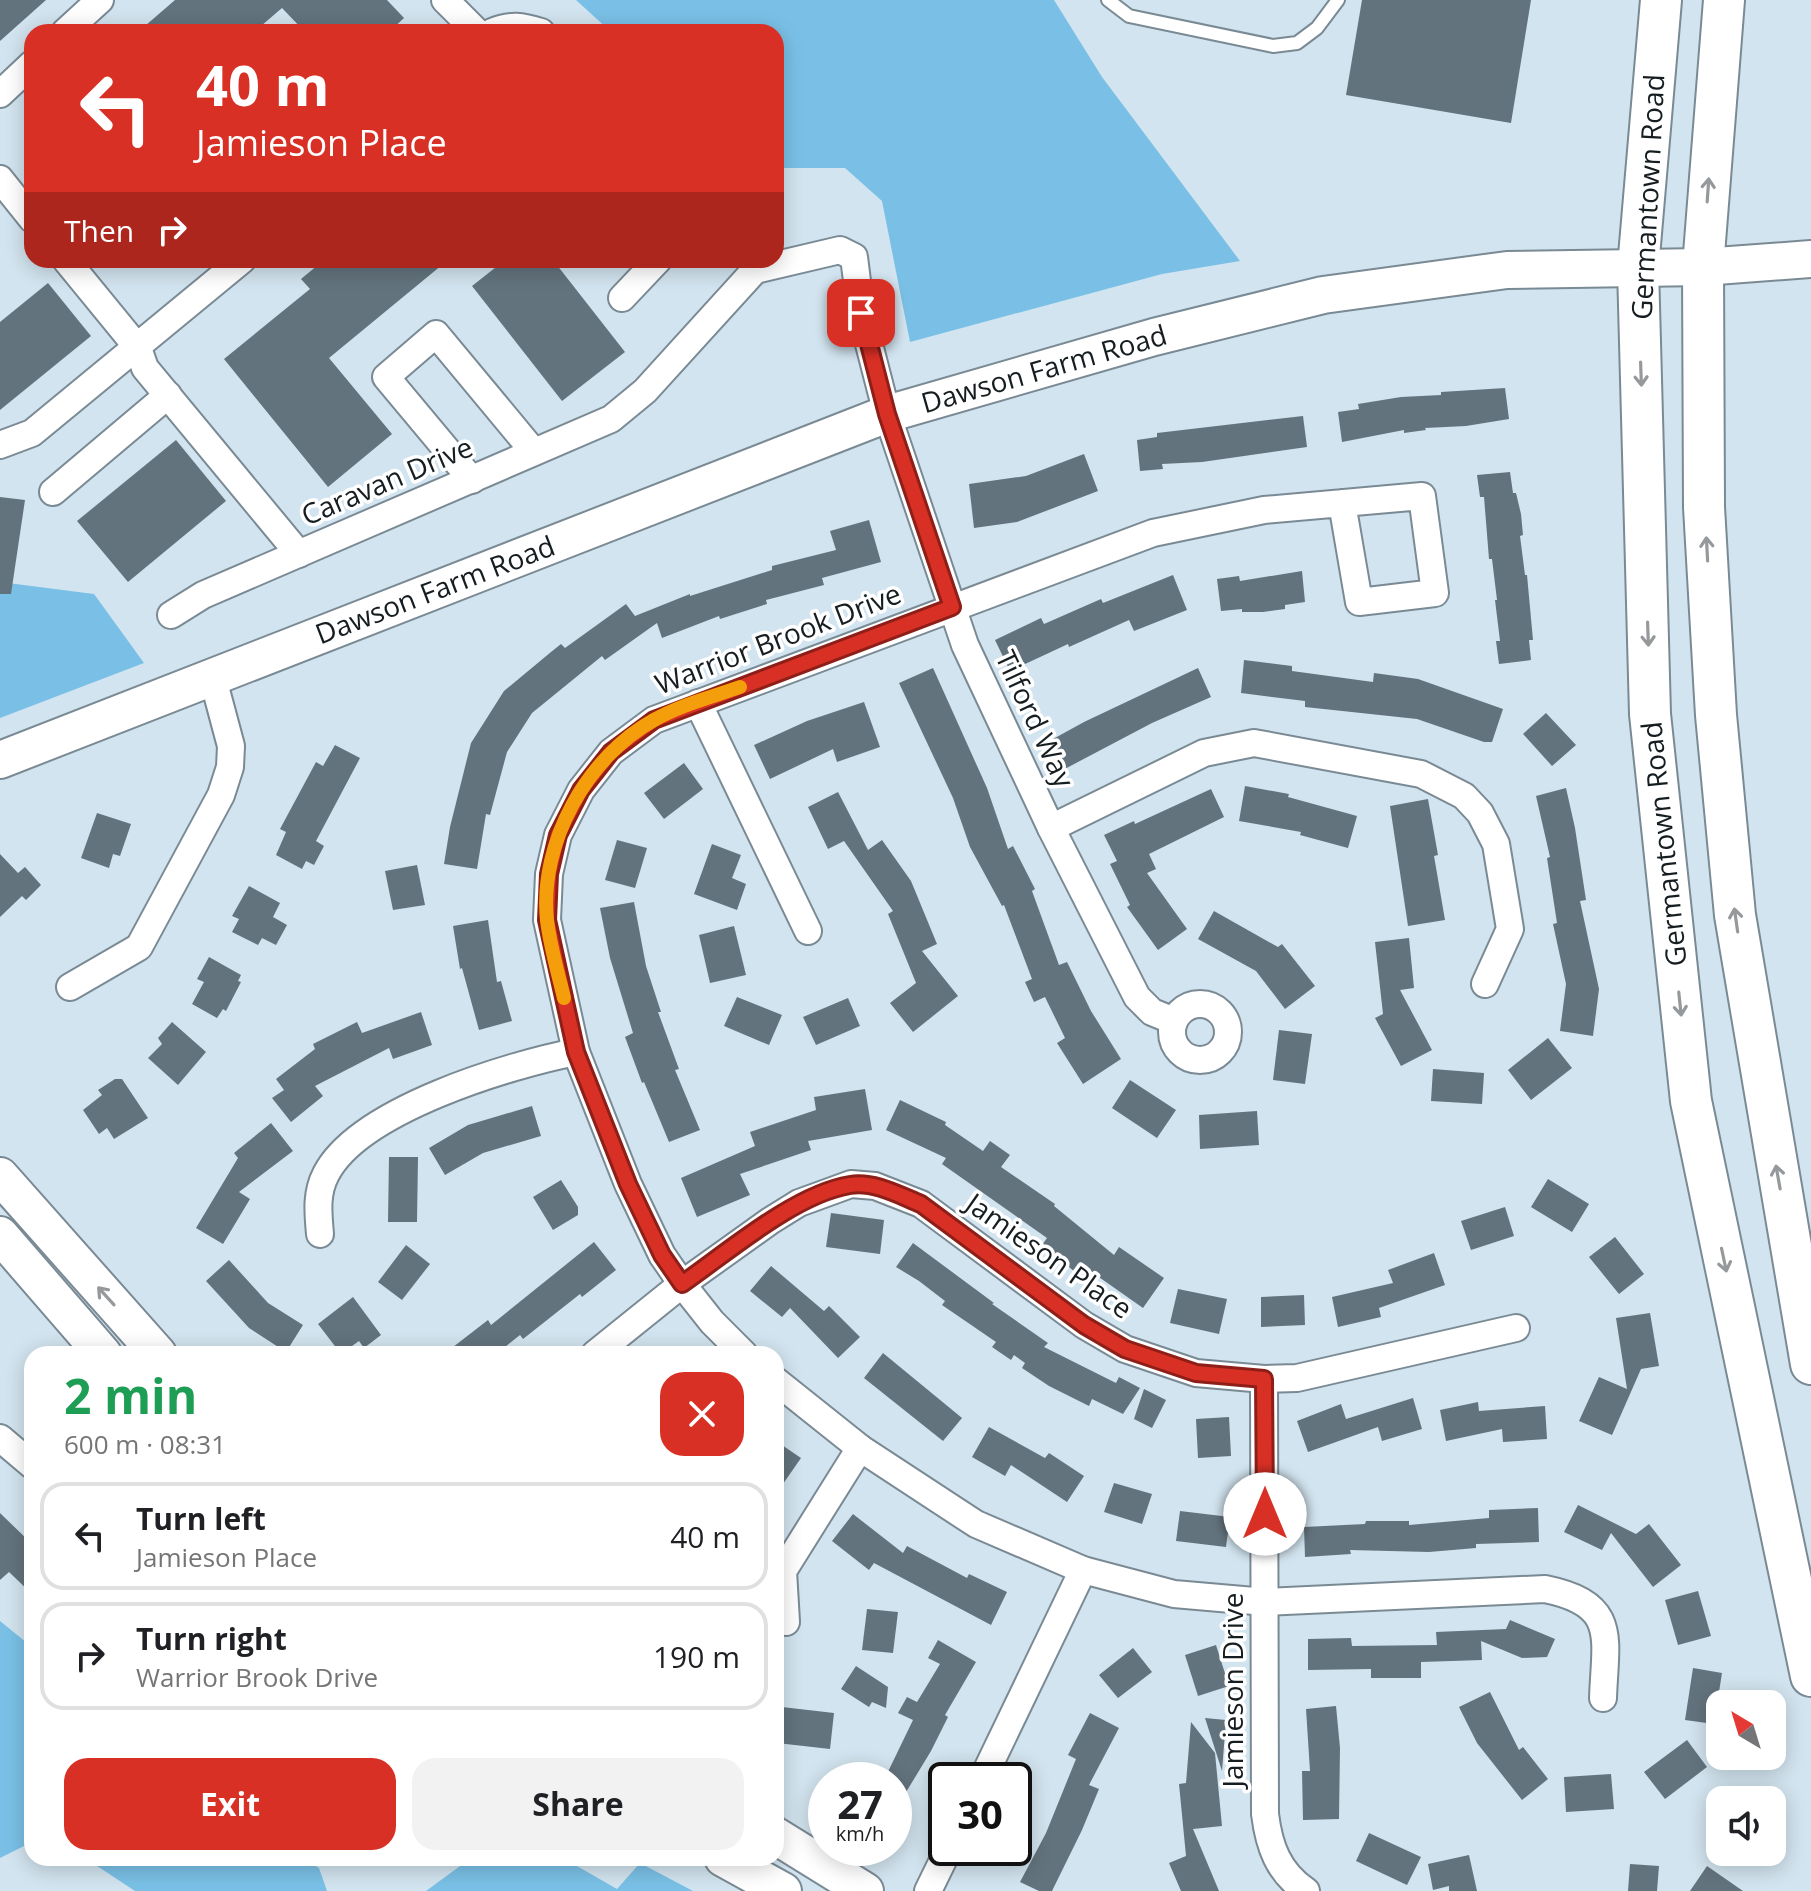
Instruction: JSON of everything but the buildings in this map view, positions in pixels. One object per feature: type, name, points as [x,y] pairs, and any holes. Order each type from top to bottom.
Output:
[{"type":"main road","name":"Germantown Road","points":[[1661,0],[1638,268],[1650,714],[1691,1101],[1811,1676]]},
{"type":"main road","name":"Germantown Road","points":[[1724,0],[1703,267],[1704,507],[1716,715],[1735,915],[1811,1364]]},
{"type":"street","points":[[74,24],[100,0]]},
{"type":"street","points":[[445,0],[469,24]]},
{"type":"street","points":[[0,94],[24,72]]},
{"type":"street","points":[[0,179],[24,209]]},
{"type":"street","name":"Caravan Drive","points":[[784,260],[840,250],[854,257],[861,313],[887,414]]},
{"type":"street","name":"Dawson Farm Road","points":[[0,760],[887,414],[1154,337],[1323,295],[1507,270],[1703,267],[1811,259]]},
{"type":"street","name":"Caravan Drive","points":[[73,268],[138,348],[145,368],[299,554],[611,419],[631,405],[750,268]]},
{"type":"street","points":[[0,445],[32,433],[233,268]]},
{"type":"street","points":[[622,298],[650,268]]},
{"type":"street","points":[[472,480],[386,377],[436,334],[534,452]]},
{"type":"street","points":[[53,492],[168,395]]},
{"type":"street","name":"Tilford Way","points":[[887,414],[965,645],[1051,828],[1137,997],[1152,1012],[1174,1021]]},
{"type":"street","name":"Warrior Brook Drive","points":[[736,1346],[712,1322],[662,1255],[628,1184],[576,1052],[547,920],[549,874],[558,835],[581,790],[611,752],[654,720],[1153,533],[1264,510],[1342,503],[1422,496],[1435,593],[1359,602],[1342,503]]},
{"type":"street","points":[[171,615],[203,595],[299,554]]},
{"type":"street","points":[[70,987],[139,947],[221,795],[230,767],[231,746],[212,675]]},
{"type":"street","points":[[698,703],[808,931]]},
{"type":"street","points":[[1051,828],[1204,753],[1254,743],[1421,774],[1464,796],[1480,813],[1496,844],[1510,929],[1485,984]]},
{"type":"street","points":[[320,1234],[318,1195],[326,1173],[361,1136],[449,1087],[544,1058],[576,1052]]},
{"type":"street","points":[[0,1176],[151,1346]]},
{"type":"street","name":"Jamieson Place","points":[[605,1346],[682,1284],[799,1203],[851,1184],[875,1186],[921,1204],[1084,1325],[1125,1349],[1196,1373],[1264,1379],[1297,1378],[1516,1328]]},
{"type":"street","points":[[0,1235],[96,1346]]},
{"type":"street","name":"Jamieson Drive","points":[[1264,1379],[1265,1814],[1268,1839],[1277,1861],[1294,1883],[1306,1891]]},
{"type":"street","points":[[784,1387],[860,1448],[976,1524],[1083,1570],[1174,1594],[1266,1602],[1545,1589],[1566,1594],[1593,1610],[1605,1625],[1603,1698]]},
{"type":"street","points":[[0,1438],[24,1458]]},
{"type":"street","points":[[784,1569],[860,1448]]},
{"type":"street","points":[[991,1762],[1083,1570]]},
{"type":"street","points":[[784,1588],[786,1622]]},
{"type":"street","points":[[784,1841],[865,1891]]},
{"type":"street","points":[[738,1866],[783,1891]]},
{"type":"street","points":[[928,1891],[940,1866]]},
{"type":"lane","points":[[1108,0],[1129,16],[1273,46],[1297,43],[1317,28],[1338,0]]},
{"type":"shaded area","points":[[576,0],[1054,0],[1102,77],[1240,261],[1162,274],[910,342],[882,201],[845,168],[784,168],[784,24],[602,24]]},
{"type":"shaded area","points":[[0,582],[94,594],[144,663],[0,718]]},
{"type":"shaded area","points":[[0,1621],[24,1640],[24,1846],[0,1858]]},
{"type":"shaded area","points":[[97,1866],[316,1866],[327,1891],[135,1891]]},
{"type":"shaded area","points":[[460,1866],[577,1866],[617,1889],[637,1866],[646,1866],[693,1891],[426,1891]]},
{"type":"slow traffic","points":[[564,998],[547,920],[549,874],[558,835],[581,790],[611,752],[654,720],[740,687]]},
{"type":"route","points":[[861,313],[887,414],[952,607],[654,720],[611,752],[581,790],[558,835],[549,874],[547,920],[576,1052],[628,1184],[662,1255],[682,1284],[799,1203],[851,1184],[875,1186],[921,1204],[1084,1325],[1125,1349],[1196,1373],[1264,1379],[1265,1514]]}]
